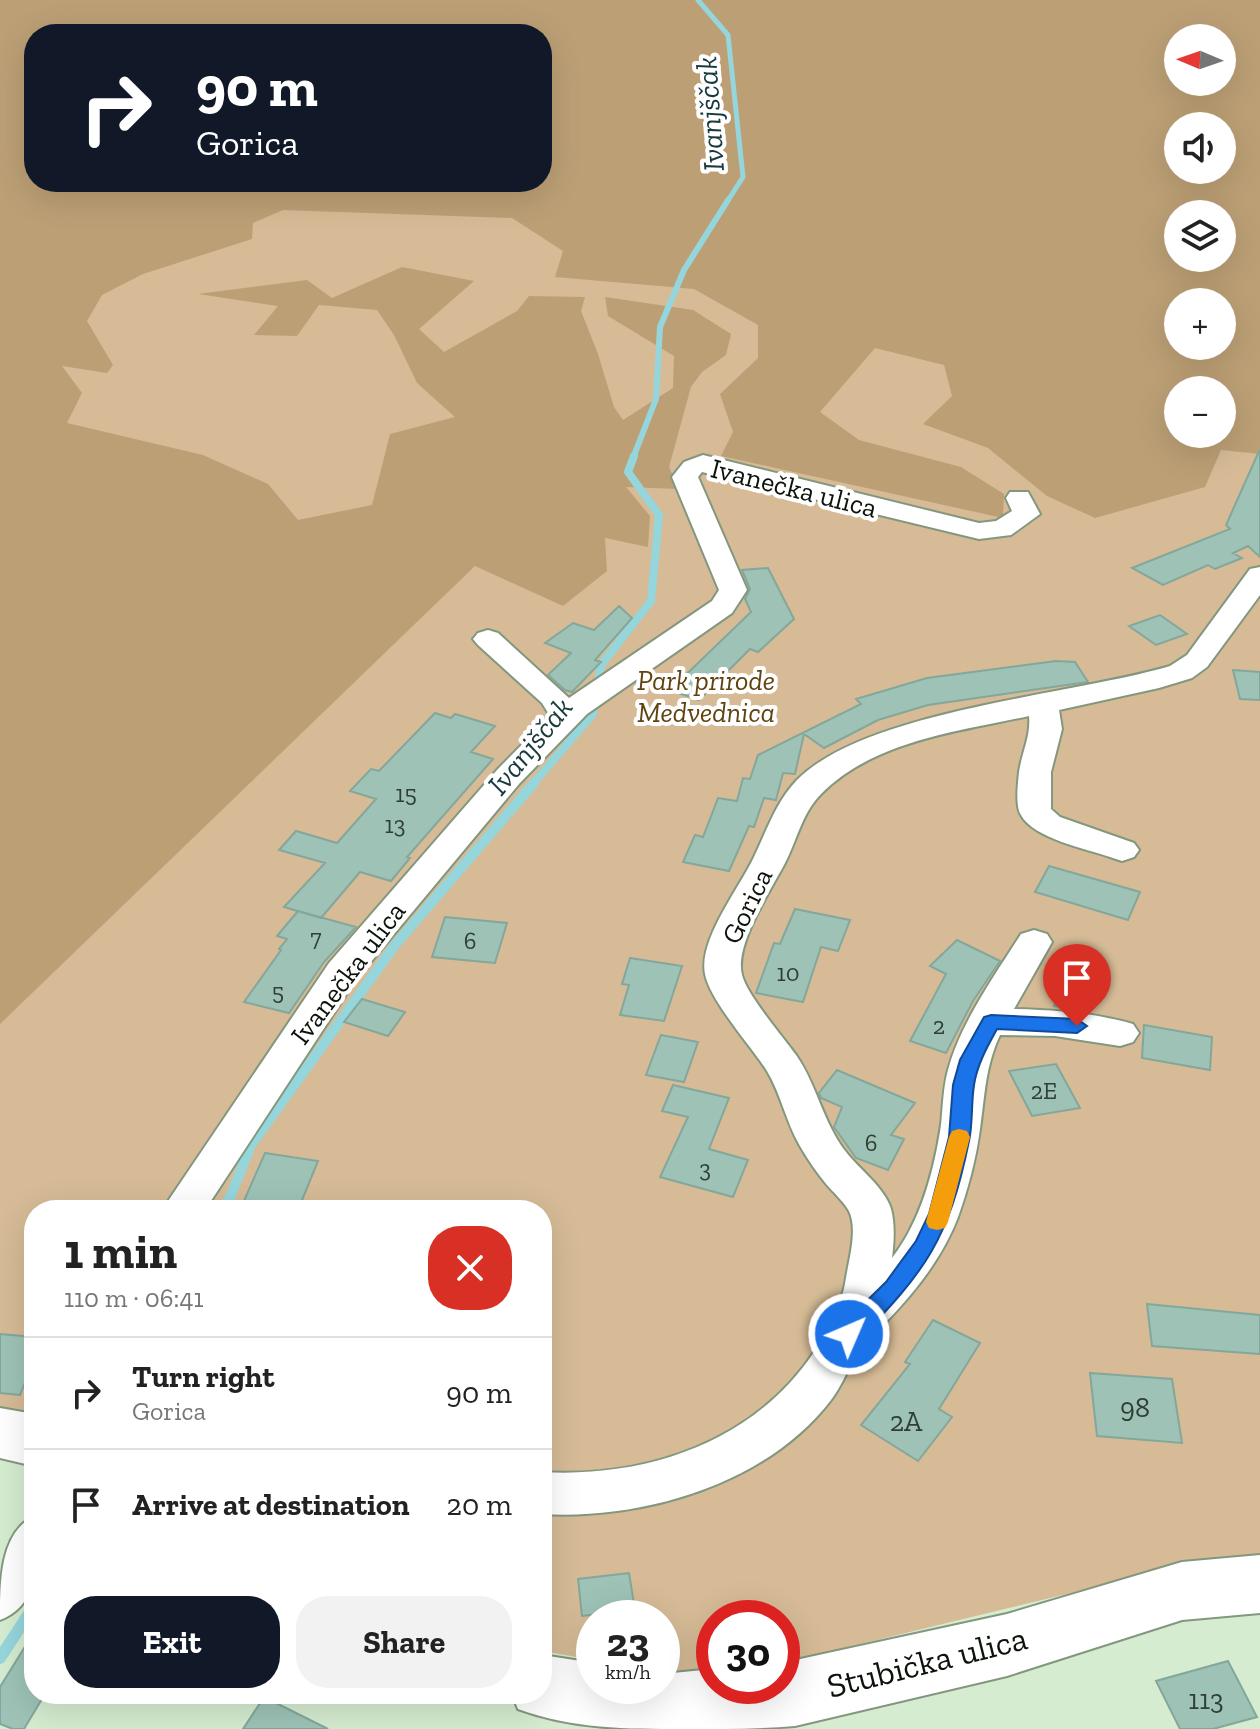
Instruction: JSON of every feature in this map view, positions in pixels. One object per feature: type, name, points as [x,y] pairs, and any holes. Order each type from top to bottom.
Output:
[{"type":"main road","points":[[0,1433],[24,1438]]},
{"type":"main road","name":"Stubička ulica","points":[[552,1689],[660,1706],[799,1712],[1182,1591],[1260,1584]]},
{"type":"street","name":"Ivanečka ulica","points":[[190,1200],[342,972],[508,777],[571,711],[722,607],[733,590],[685,477],[693,467],[703,463],[979,531],[1002,529],[1027,514],[1019,498]]},
{"type":"street","name":"Gorica","points":[[552,1494],[577,1495],[661,1482],[714,1464],[780,1424],[815,1387],[849,1334],[865,1297],[873,1243],[870,1208],[831,1162],[814,1135],[787,1071],[731,991],[723,974],[724,951],[771,858],[786,820],[808,788],[834,767],[878,745],[941,726],[1181,672],[1243,619],[1260,575]]},
{"type":"street","points":[[488,639],[571,711]]},
{"type":"street","points":[[1043,704],[1046,729],[1035,772],[1035,812],[1048,824],[1122,850]]},
{"type":"street","name":"Gorica","points":[[849,1334],[894,1288],[925,1247],[940,1214],[959,1137],[963,1085],[970,1060],[1034,942]]},
{"type":"street","points":[[991,1022],[1055,1023],[1120,1033]]},
{"type":"street","points":[[0,1597],[24,1555]]},
{"type":"green space","name":"Park prirode Medvednica","points":[[0,0],[1260,0],[1260,1560],[1182,1566],[800,1659],[800,1600],[696,1600],[696,1677],[680,1674],[680,1600],[576,1600],[576,1657],[552,1653],[552,1200],[24,1200],[24,1422],[0,1419]]},
{"type":"shaded area","points":[[0,0],[1260,0],[1260,454],[1221,450],[1205,487],[1095,518],[1047,496],[988,448],[923,424],[952,396],[944,365],[875,348],[820,412],[859,440],[961,467],[1004,494],[1003,518],[721,456],[733,432],[720,394],[758,358],[758,325],[694,289],[555,277],[563,251],[512,218],[283,210],[253,223],[252,239],[143,274],[102,295],[87,321],[113,365],[107,373],[62,366],[82,393],[67,423],[203,455],[268,484],[298,520],[372,505],[390,434],[455,417],[417,383],[394,335],[377,310],[319,305],[297,336],[254,335],[278,306],[198,294],[307,280],[332,298],[402,267],[474,281],[419,329],[444,352],[517,311],[529,296],[585,297],[581,311],[614,407],[623,420],[673,388],[674,356],[608,316],[605,297],[693,310],[731,334],[726,355],[702,372],[691,387],[669,467],[679,489],[626,487],[650,516],[648,547],[605,538],[607,571],[563,606],[475,566],[0,1024]]},
{"type":"building","points":[[1260,449],[1260,557],[1248,546],[1233,553],[1242,558],[1215,569],[1208,565],[1163,585],[1132,568],[1230,529],[1226,525]]},
{"type":"building","points":[[768,568],[794,619],[758,652],[750,649],[699,700],[670,690],[751,612],[745,599],[750,589],[742,570]]},
{"type":"building","points":[[619,606],[632,618],[595,660],[601,662],[572,692],[565,690],[548,675],[571,653],[545,643],[573,623],[594,630]]},
{"type":"building","points":[[1160,615],[1187,634],[1156,645],[1129,626]]},
{"type":"building","points":[[1056,661],[1075,662],[1088,682],[928,705],[878,720],[824,748],[804,734],[795,774],[783,773],[776,800],[764,798],[754,827],[749,826],[729,871],[683,862],[695,835],[703,837],[718,798],[737,801],[743,778],[750,779],[758,755],[861,704],[856,699],[927,678]]},
{"type":"building","points":[[1233,670],[1260,672],[1260,700],[1240,699]]},
{"type":"building","points":[[435,713],[451,718],[455,714],[495,726],[471,752],[493,759],[407,857],[410,858],[391,881],[360,872],[321,918],[284,907],[325,863],[279,850],[296,831],[337,843],[376,799],[350,791],[371,769],[379,771]]},
{"type":"building","points":[[1049,866],[1140,892],[1128,920],[1035,892]]},
{"type":"building","points":[[795,909],[850,920],[838,951],[821,947],[803,1002],[756,993],[774,943],[780,944]]},
{"type":"building","points":[[298,911],[356,927],[324,962],[289,1013],[244,1002],[287,939],[277,936]]},
{"type":"building","points":[[445,917],[507,923],[495,963],[432,957]]},
{"type":"building","points":[[957,940],[1000,961],[973,1001],[946,1053],[910,1041],[946,974],[930,966]]},
{"type":"building","points":[[1072,953],[1105,961],[1089,1012],[1054,1006]]},
{"type":"building","points":[[630,958],[682,966],[664,1021],[620,1015],[629,985],[622,984]]},
{"type":"building","points":[[362,999],[405,1012],[388,1036],[344,1022]]},
{"type":"building","points":[[1144,1025],[1212,1037],[1210,1070],[1142,1058]]},
{"type":"building","points":[[661,1035],[698,1042],[684,1082],[646,1075]]},
{"type":"building","points":[[1056,1064],[1080,1108],[1032,1116],[1009,1071]]},
{"type":"building","points":[[837,1070],[915,1103],[891,1135],[904,1139],[888,1170],[856,1158],[834,1127],[842,1107],[821,1098],[819,1093]]},
{"type":"building","points":[[673,1085],[729,1098],[709,1149],[748,1160],[733,1197],[660,1177],[688,1117],[662,1111]]},
{"type":"building","points":[[265,1153],[318,1161],[302,1200],[244,1200]]},
{"type":"building","points":[[1147,1304],[1260,1315],[1260,1354],[1152,1346]]},
{"type":"building","points":[[933,1320],[980,1343],[939,1409],[952,1417],[918,1461],[861,1425],[910,1364],[905,1362]]},
{"type":"building","points":[[0,1334],[24,1336],[24,1385],[20,1395],[0,1393]]},
{"type":"building","points":[[1090,1373],[1172,1379],[1182,1443],[1097,1436]]},
{"type":"building","points":[[629,1573],[633,1600],[580,1600],[578,1579]]},
{"type":"building","points":[[24,1648],[24,1704],[39,1704],[24,1729],[0,1724],[0,1687]]},
{"type":"building","points":[[1228,1661],[1257,1717],[1213,1729],[1180,1729],[1156,1681]]},
{"type":"building","points":[[259,1704],[278,1704],[328,1729],[243,1729]]},
{"type":"waterway","name":"Ivanjščak","points":[[698,0],[728,35],[743,177],[727,202]]},
{"type":"waterway","name":"Ivanjščak","points":[[633,458],[656,399],[660,327],[684,270],[728,200]]},
{"type":"waterway","name":"Ivanjščak","points":[[532,785],[593,714],[601,665],[651,601],[659,515],[628,472],[634,456]]},
{"type":"waterway","name":"Ivanjščak","points":[[229,1200],[251,1145],[395,945],[534,783]]},
{"type":"waterway","name":"Ivanjščak","points":[[0,1658],[24,1621]]},
{"type":"slow traffic","points":[[937,1222],[959,1137]]},
{"type":"route","points":[[849,1334],[894,1288],[925,1247],[940,1214],[959,1137],[963,1085],[970,1060],[991,1022],[1077,1026]]}]
